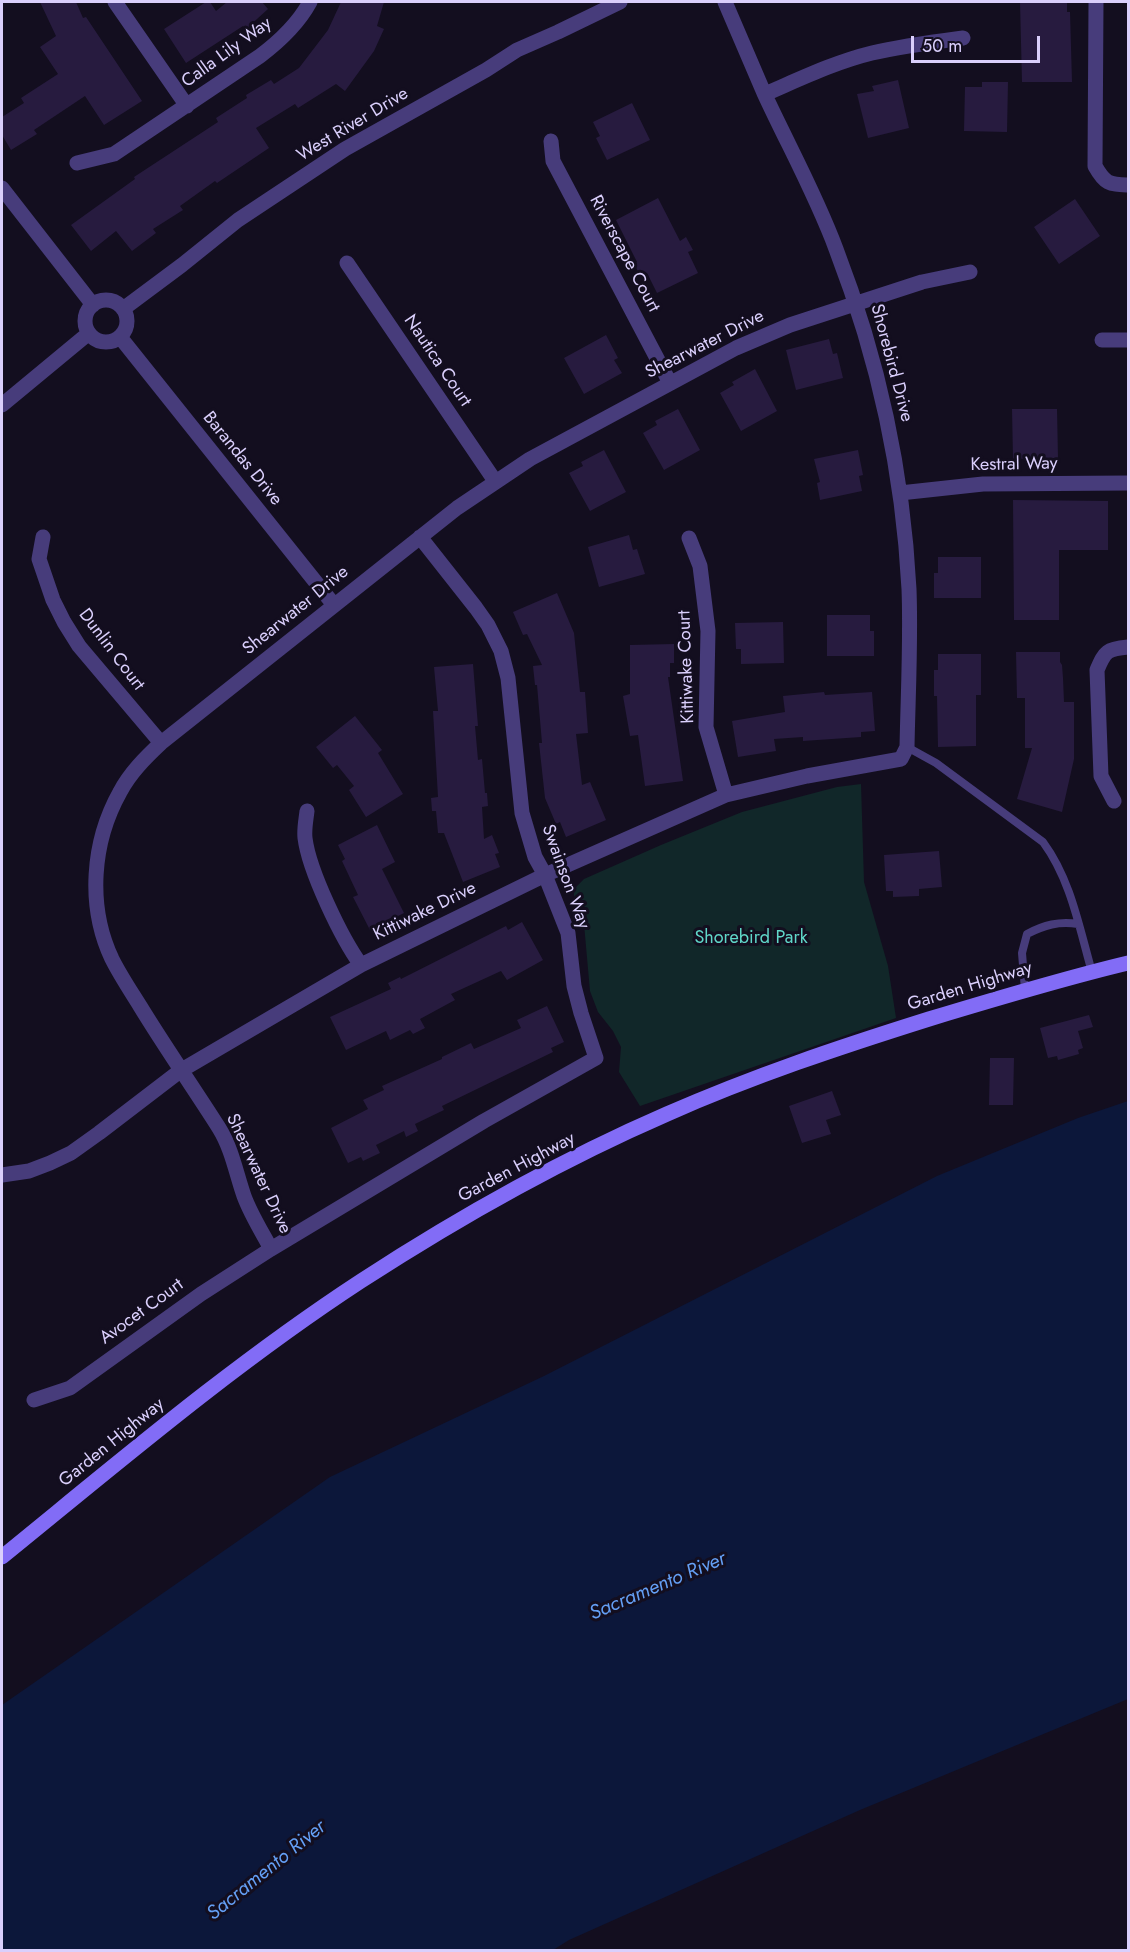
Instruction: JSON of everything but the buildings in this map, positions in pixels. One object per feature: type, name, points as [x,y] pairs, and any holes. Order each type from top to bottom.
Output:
[{"type":"main road","name":"Garden Highway","points":[[2,1557],[183,1411],[302,1321],[372,1274],[523,1185],[667,1114],[754,1078],[844,1046],[1025,990],[1128,963]]},
{"type":"street","points":[[115,2],[187,106]]},
{"type":"street","name":"Calla Lily Way","points":[[77,163],[114,154],[260,56],[294,26],[310,2]]},
{"type":"street","name":"West River Drive","points":[[123,309],[238,220],[345,149],[486,70],[517,50],[620,2]]},
{"type":"street","name":"Shorebird Drive","points":[[725,2],[765,94],[808,181],[836,249],[876,372],[900,493],[909,591],[904,753]]},
{"type":"street","points":[[1096,2],[1095,166],[1101,177],[1110,184],[1128,185]]},
{"type":"street","points":[[765,94],[821,70],[870,54],[912,44],[963,38]]},
{"type":"street","name":"Riverscape Court","points":[[551,141],[553,161],[670,383]]},
{"type":"street","points":[[2,188],[93,305]]},
{"type":"street","name":"Nautica Court","points":[[347,263],[495,481]]},
{"type":"street","name":"Shearwater Drive","points":[[271,1249],[244,1197],[230,1151],[220,1131],[180,1071],[112,957],[102,931],[97,909],[95,878],[99,843],[120,791],[139,765],[161,743],[420,537],[495,481],[530,459],[736,348],[790,325],[922,282],[970,272]]},
{"type":"street","points":[[109,300],[123,309],[126,314],[126,327],[120,337],[104,342],[89,333],[86,327],[86,315],[93,305],[109,300]]},
{"type":"street","points":[[2,405],[89,333]]},
{"type":"street","name":"Barandas Drive","points":[[120,337],[334,605]]},
{"type":"street","points":[[1102,340],[1128,340]]},
{"type":"street","name":"Kestral Way","points":[[900,493],[982,484],[1128,483]]},
{"type":"street","name":"Dunlin Court","points":[[43,537],[39,559],[53,600],[64,622],[79,646],[161,743]]},
{"type":"street","name":"Swainson Way","points":[[271,1249],[484,1121],[596,1058],[574,986],[568,933],[545,875],[535,857],[522,813],[508,678],[501,651],[488,625],[476,608],[420,537]]},
{"type":"street","name":"Kittiwake Court","points":[[689,538],[700,566],[708,631],[706,728],[726,795]]},
{"type":"street","points":[[1114,801],[1101,776],[1097,670],[1104,655],[1116,648],[1128,647]]},
{"type":"street","name":"Kittiwake Drive","points":[[2,1175],[29,1171],[70,1153],[180,1071],[362,965],[545,875],[726,795],[904,753]]},
{"type":"street","points":[[307,811],[306,840],[311,860],[324,896],[346,941],[362,965]]},
{"type":"street","name":"Avocet Court","points":[[34,1400],[70,1388],[201,1294],[271,1249]]},
{"type":"lane","points":[[904,753],[936,763],[1043,842],[1053,855],[1070,893],[1092,972]]},
{"type":"lane","points":[[1025,990],[1022,953],[1027,934],[1044,925],[1070,922],[1078,924]]},
{"type":"green space","name":"Shorebird Park","points":[[861,784],[864,882],[888,966],[896,1018],[640,1106],[619,1072],[621,1047],[613,1031],[598,1012],[590,991],[584,924],[574,903],[574,889],[584,879],[742,812],[837,787]]},
{"type":"water","name":"Sacramento River","points":[[1128,1101],[1128,1699],[860,1810],[569,1940],[553,1950],[2,1950],[2,1705],[330,1477],[544,1376],[937,1176],[1078,1118]]}]
